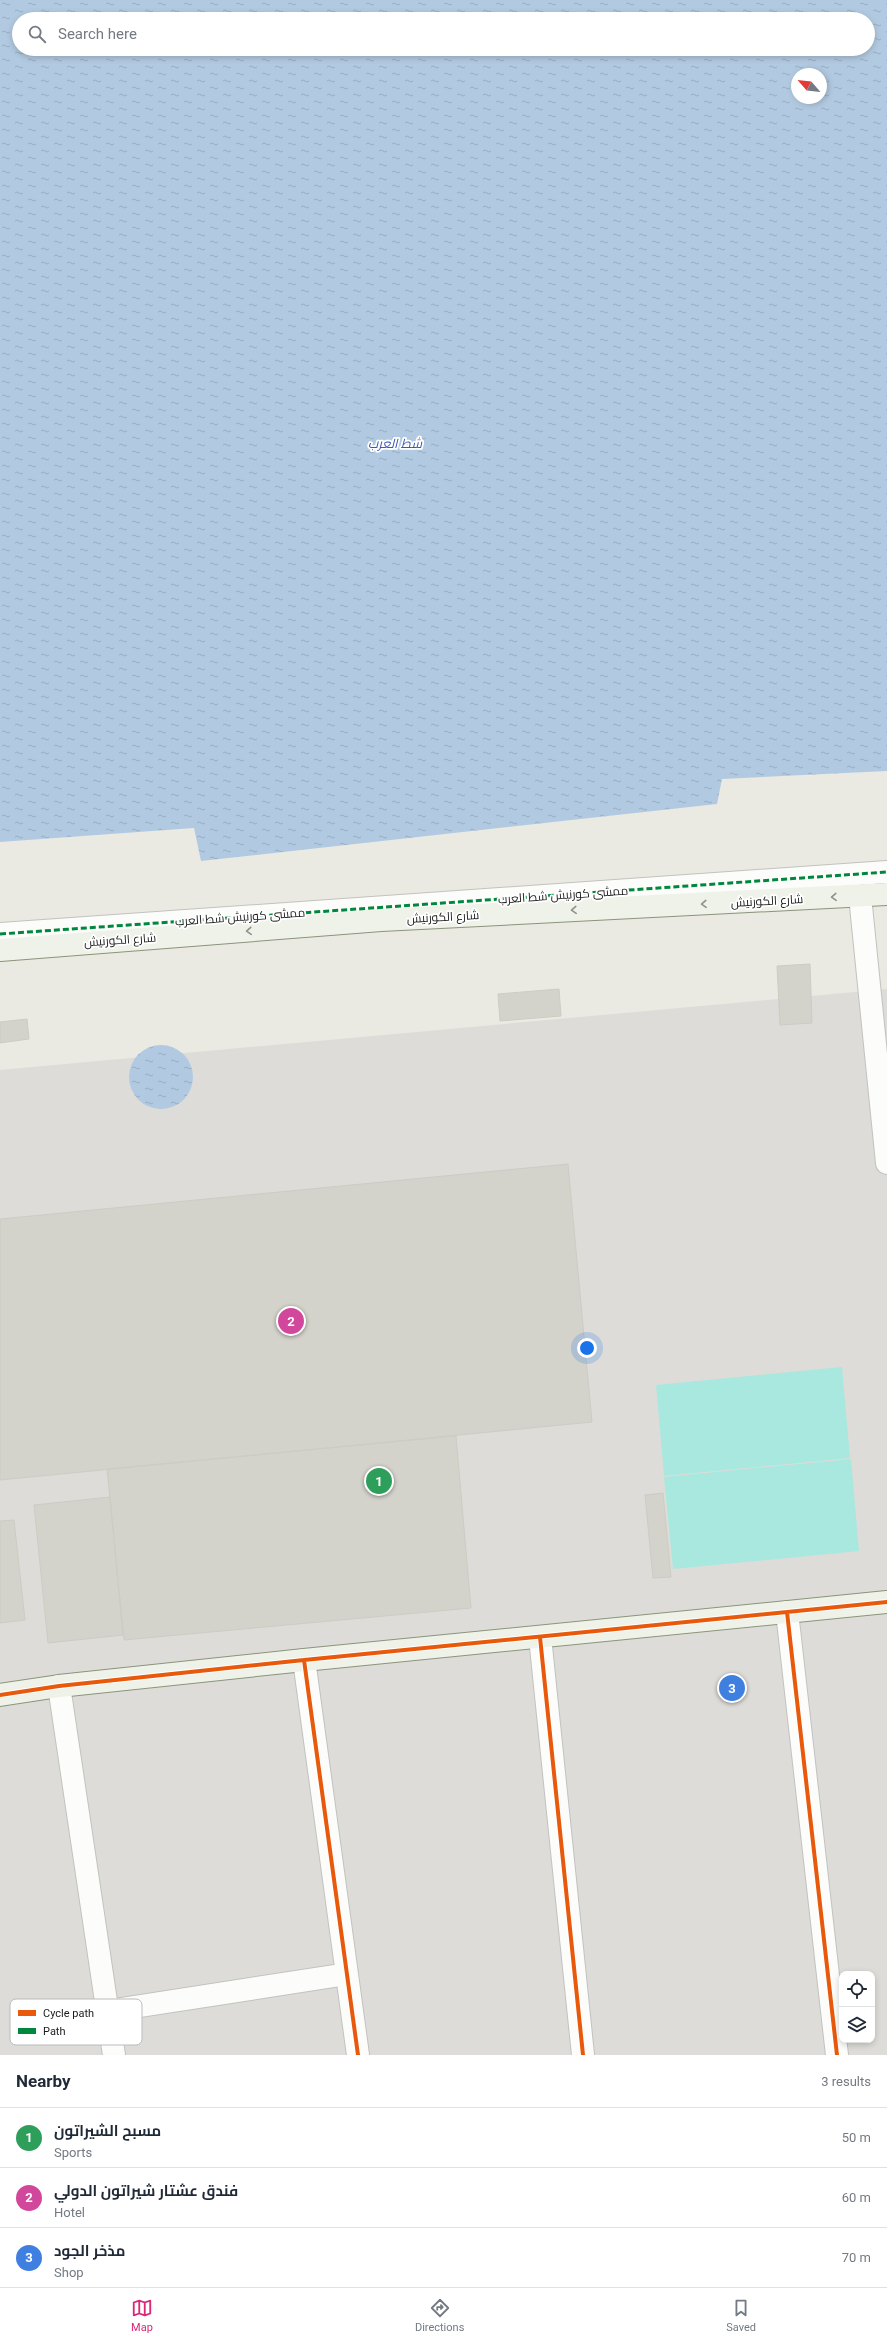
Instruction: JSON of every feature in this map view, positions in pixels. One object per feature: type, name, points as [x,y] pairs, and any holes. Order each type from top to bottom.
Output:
[{"type":"street","name":"ممشى كورنيش شط العرب","points":[[0,934],[887,872]]},
{"type":"street","name":"شارع الكورنيش","points":[[0,950],[381,920],[887,894]]},
{"type":"street","points":[[860,896],[887,1163]]},
{"type":"street","points":[[0,1695],[60,1686],[304,1660],[887,1602]]},
{"type":"street","points":[[788,1612],[838,2055]]},
{"type":"street","points":[[540,1637],[583,2055]]},
{"type":"street","points":[[304,1660],[358,2055]]},
{"type":"street","points":[[60,1686],[106,1999]]},
{"type":"street","points":[[142,2006],[347,1974]]},
{"type":"street","points":[[113,2045],[114,2055]]},
{"type":"shaded area","points":[[887,989],[887,2055],[0,2055],[0,1070]]},
{"type":"shaded area","points":[[842,1367],[850,1458],[664,1476],[656,1385]]},
{"type":"shaded area","points":[[851,1459],[859,1551],[673,1569],[664,1477]]},
{"type":"water","name":"شط العرب","points":[[0,0],[887,0],[887,771],[722,779],[717,804],[201,861],[194,828],[0,842]]},
{"type":"water","points":[[161,1045],[179,1051],[187,1059],[193,1077],[187,1095],[179,1103],[161,1109],[143,1103],[135,1095],[129,1077],[135,1059],[143,1051]]},
{"type":"building","points":[[810,964],[812,1023],[780,1025],[777,966]]},
{"type":"building","points":[[559,989],[561,1016],[500,1021],[498,994]]},
{"type":"building","points":[[27,1019],[29,1039],[0,1043],[0,1022]]},
{"type":"building","points":[[568,1164],[592,1422],[0,1480],[0,1219]]},
{"type":"building","points":[[456,1436],[471,1608],[124,1640],[107,1469]]},
{"type":"building","points":[[663,1493],[671,1577],[653,1578],[645,1495]]},
{"type":"building","points":[[110,1497],[123,1635],[48,1643],[34,1505]]},
{"type":"building","points":[[14,1520],[25,1620],[0,1623],[0,1521]]},
{"type":"marked path","points":[[0,934],[887,872]]},
{"type":"cycle path","points":[[0,1695],[59,1686],[304,1660],[887,1602]]},
{"type":"cycle path","points":[[787,1612],[837,2055]]},
{"type":"cycle path","points":[[540,1637],[583,2055]]},
{"type":"cycle path","points":[[304,1660],[358,2055]]},
{"type":"place","name":"فندق عشتار شيراتون الدولي","points":[[291,1321]]},
{"type":"place","name":"مسبح الشيراتون","points":[[379,1481]]},
{"type":"place","name":"مذخر الجود","points":[[732,1688]]}]
